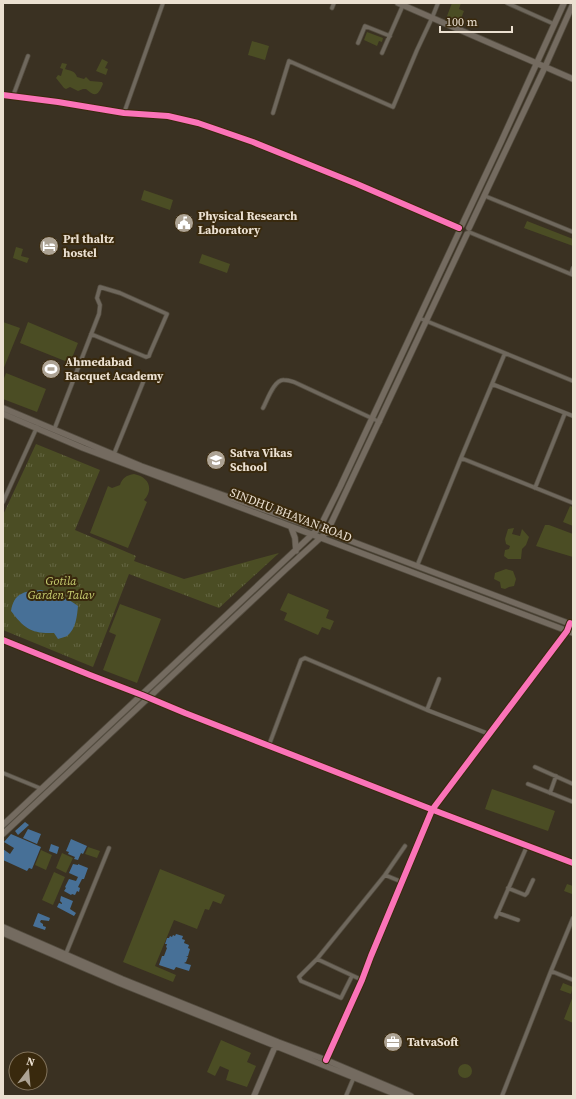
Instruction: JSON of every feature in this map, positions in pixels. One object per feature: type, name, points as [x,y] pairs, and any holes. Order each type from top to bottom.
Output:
[{"type":"main road","points":[[3,825],[318,529],[328,511],[419,318],[564,3]]},
{"type":"main road","points":[[401,4],[573,79]]},
{"type":"main road","points":[[3,834],[148,697],[327,532],[380,422],[573,4]]},
{"type":"main road","points":[[460,228],[466,225],[468,232]]},
{"type":"main road","points":[[460,228],[462,235],[468,232]]},
{"type":"main road","name":"SINDHU BHAVAN ROAD","points":[[3,408],[37,426]]},
{"type":"main road","name":"SINDHU BHAVAN ROAD","points":[[3,414],[114,454],[141,466],[327,532],[571,624]]},
{"type":"main road","name":"SINDHU BHAVAN ROAD","points":[[53,432],[83,448],[570,632]]},
{"type":"main road","points":[[291,527],[295,538],[296,551]]},
{"type":"main road","points":[[3,927],[64,957]]},
{"type":"main road","points":[[3,933],[122,979],[400,1096]]},
{"type":"main road","points":[[277,1044],[326,1060],[411,1096]]},
{"type":"main road","points":[[254,1096],[277,1044]]},
{"type":"street","points":[[124,113],[163,3]]},
{"type":"street","points":[[332,8],[334,3]]},
{"type":"street","points":[[273,113],[289,61],[393,107],[438,3]]},
{"type":"street","points":[[507,3],[554,24]]},
{"type":"street","points":[[382,54],[401,4]]},
{"type":"street","points":[[358,43],[365,26],[390,36]]},
{"type":"street","points":[[13,96],[28,56]]},
{"type":"street","points":[[3,95],[124,113],[168,116],[198,123],[253,142],[460,228]]},
{"type":"street","points":[[485,196],[573,232]]},
{"type":"street","points":[[468,232],[572,275],[573,268]]},
{"type":"street","points":[[53,432],[91,334],[99,314],[100,305],[97,298],[100,287],[167,314],[149,356],[146,357],[91,334]]},
{"type":"street","points":[[419,318],[573,381]]},
{"type":"street","points":[[417,566],[505,353]]},
{"type":"street","points":[[114,454],[146,375]]},
{"type":"street","points":[[263,408],[275,384],[284,380],[294,382],[380,422]]},
{"type":"street","points":[[492,384],[573,416]]},
{"type":"street","points":[[535,488],[565,413]]},
{"type":"street","points":[[3,502],[37,426]]},
{"type":"street","points":[[461,458],[573,503]]},
{"type":"street","points":[[326,1060],[362,980],[432,810],[570,632],[571,624]]},
{"type":"street","points":[[3,640],[432,810],[573,863]]},
{"type":"street","points":[[268,745],[301,660],[305,658],[427,710],[490,734]]},
{"type":"street","points":[[427,710],[440,679]]},
{"type":"street","points":[[535,767],[573,784]]},
{"type":"street","points":[[3,773],[42,789]]},
{"type":"street","points":[[550,793],[556,776]]},
{"type":"street","points":[[528,784],[573,802]]},
{"type":"street","points":[[352,976],[341,998],[301,981],[299,978],[317,959],[385,875],[405,846]]},
{"type":"street","points":[[496,917],[527,846]]},
{"type":"street","points":[[64,957],[109,848]]},
{"type":"street","points":[[385,875],[402,882]]},
{"type":"street","points":[[508,888],[525,895],[533,880]]},
{"type":"street","points":[[498,913],[518,920]]},
{"type":"street","points":[[502,1096],[573,918]]},
{"type":"street","points":[[317,959],[362,980]]},
{"type":"street","points":[[551,971],[573,980]]},
{"type":"street","points":[[346,1096],[354,1077]]},
{"type":"green space","points":[[452,3],[461,3],[459,9],[464,11],[460,21],[447,16]]},
{"type":"green space","points":[[367,32],[383,38],[382,42],[379,41],[377,46],[364,40]]},
{"type":"green space","points":[[252,41],[269,46],[265,60],[248,55]]},
{"type":"green space","points":[[102,59],[108,62],[105,68],[108,69],[106,75],[96,71]]},
{"type":"green space","points":[[62,63],[67,64],[65,69],[74,72],[77,77],[84,79],[86,77],[90,81],[102,82],[103,84],[100,91],[96,94],[92,94],[86,89],[78,91],[70,87],[66,89],[64,88],[56,78],[58,75],[61,76],[63,69],[60,68]]},
{"type":"green space","points":[[144,190],[173,200],[170,210],[141,200]]},
{"type":"green space","points":[[527,221],[573,239],[573,246],[524,228]]},
{"type":"green space","points":[[16,247],[23,249],[21,256],[29,258],[27,263],[13,258]]},
{"type":"green space","points":[[202,254],[230,264],[227,273],[199,263]]},
{"type":"green space","points":[[3,322],[20,328],[3,370]]},
{"type":"green space","points":[[28,322],[78,343],[70,363],[20,343]]},
{"type":"green space","points":[[6,373],[46,389],[37,412],[3,399],[3,381]]},
{"type":"green space","name":"Gotila Garden Talav","points":[[36,444],[100,470],[75,530],[136,556],[134,561],[184,579],[279,553],[219,608],[129,574],[93,667],[3,630],[3,515]]},
{"type":"green space","points":[[134,474],[146,481],[149,492],[144,500],[147,502],[128,548],[90,533],[108,486],[112,488],[120,485],[125,477]]},
{"type":"green space","points":[[570,506],[573,507],[573,526],[563,522]]},
{"type":"green space","points":[[545,525],[549,525],[573,534],[573,557],[536,546]]},
{"type":"green space","points":[[514,528],[512,534],[520,536],[522,529],[529,537],[526,545],[522,549],[521,559],[508,559],[504,556],[505,550],[509,549],[510,546],[506,544],[505,539],[508,529]]},
{"type":"green space","points":[[506,569],[513,571],[516,579],[514,586],[505,589],[501,588],[500,582],[494,579],[495,573]]},
{"type":"green space","points":[[288,593],[329,610],[326,618],[334,621],[330,630],[322,627],[318,635],[284,620],[287,613],[280,610]]},
{"type":"green space","points":[[120,604],[161,619],[137,683],[103,670],[116,635],[109,632]]},
{"type":"green space","points":[[492,789],[555,811],[548,831],[485,809]]},
{"type":"green space","points":[[88,847],[100,851],[97,858],[85,854]]},
{"type":"green space","points":[[41,850],[52,855],[46,870],[35,865]]},
{"type":"green space","points":[[62,853],[73,858],[66,873],[56,868]]},
{"type":"green space","points":[[160,869],[225,895],[221,904],[213,901],[209,910],[205,909],[197,929],[174,920],[155,966],[176,975],[173,982],[123,962]]},
{"type":"green space","points":[[54,872],[65,877],[53,905],[42,900]]},
{"type":"green space","points":[[567,884],[573,886],[572,894],[564,891]]},
{"type":"green space","points":[[563,983],[573,987],[571,994],[560,990]]},
{"type":"green space","points":[[573,996],[573,1023],[564,1019]]},
{"type":"green space","points":[[221,1040],[251,1053],[247,1062],[256,1066],[247,1087],[226,1080],[229,1070],[220,1066],[215,1076],[207,1072]]},
{"type":"green space","points":[[465,1064],[470,1066],[472,1071],[470,1076],[465,1078],[460,1076],[458,1071],[460,1066]]},
{"type":"water","points":[[41,590],[56,594],[78,606],[74,626],[67,636],[58,639],[54,633],[39,632],[29,629],[20,622],[11,611],[12,605],[21,594]]},
{"type":"water","points":[[25,822],[29,825],[18,835],[15,831]]},
{"type":"water","points":[[28,829],[41,834],[37,844],[23,838]]},
{"type":"water","points":[[11,834],[41,847],[32,869],[29,868],[27,871],[3,860],[3,849],[10,854],[14,848],[4,842]]},
{"type":"water","points":[[71,839],[87,846],[83,854],[81,853],[78,860],[74,859],[75,857],[68,854],[69,852],[66,851]]},
{"type":"water","points":[[51,844],[59,847],[57,854],[49,851]]},
{"type":"water","points":[[73,864],[78,864],[88,868],[84,879],[82,879],[78,887],[80,888],[79,892],[77,891],[75,895],[71,895],[64,891],[69,879],[76,881],[78,877],[69,873]]},
{"type":"water","points":[[61,896],[73,901],[70,909],[76,913],[74,916],[57,907],[59,903],[62,904],[60,901]]},
{"type":"water","points":[[38,913],[50,918],[49,921],[41,920],[40,922],[46,927],[45,930],[33,926]]},
{"type":"water","points":[[176,934],[183,936],[182,939],[185,940],[184,943],[189,945],[188,948],[190,949],[188,956],[186,956],[188,957],[184,963],[191,965],[189,971],[176,967],[174,970],[159,965],[167,948],[167,944],[165,944],[167,938],[170,936],[172,937],[173,935],[175,936]]},
{"type":"cycle path","points":[[3,95],[124,113],[168,116],[198,123],[253,142],[357,184],[459,228]]},
{"type":"cycle path","points":[[326,1060],[362,980],[432,810],[567,631],[570,623]]},
{"type":"cycle path","points":[[3,640],[185,713],[573,863]]},
{"type":"place","name":"Physical Research Laboratory","points":[[184,223]]},
{"type":"place","name":"Prl thaltz hostel","points":[[49,246]]},
{"type":"place","name":"Ahmedabad Racquet Academy","points":[[51,369]]},
{"type":"place","name":"Satva Vikas School","points":[[216,460]]},
{"type":"place","name":"TatvaSoft","points":[[393,1042]]}]
